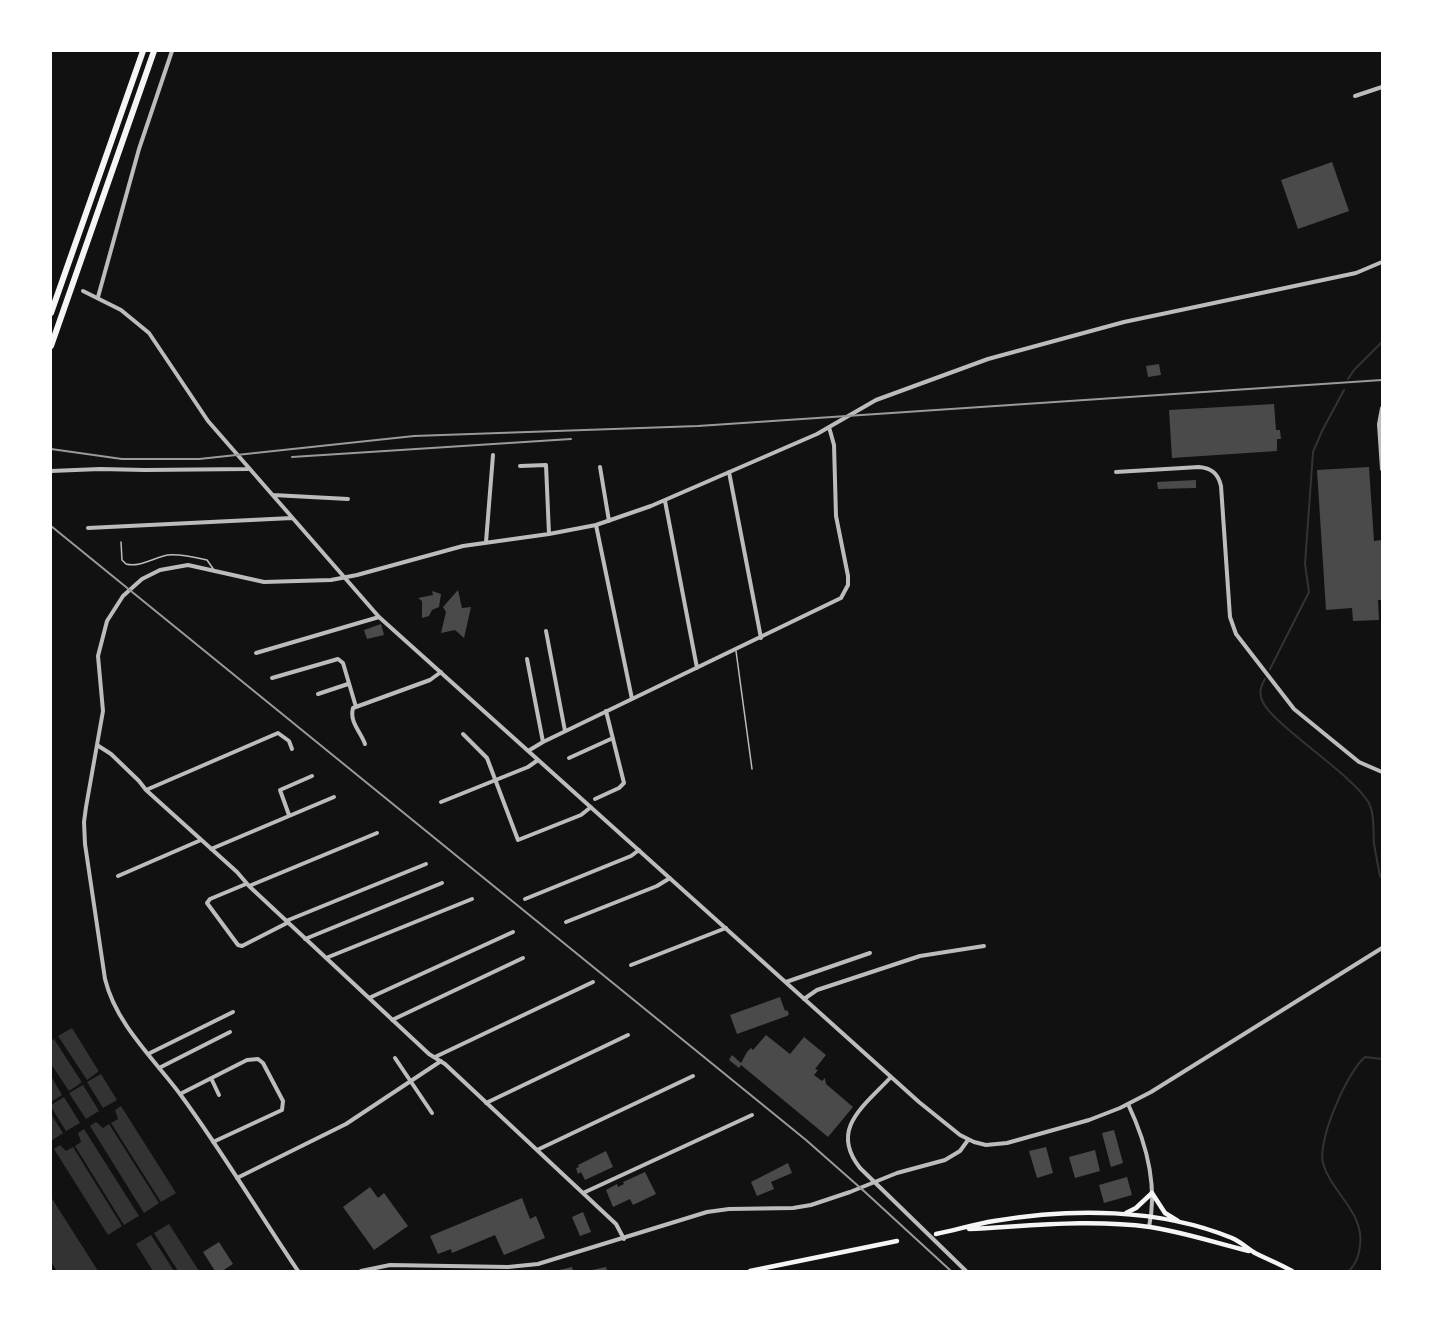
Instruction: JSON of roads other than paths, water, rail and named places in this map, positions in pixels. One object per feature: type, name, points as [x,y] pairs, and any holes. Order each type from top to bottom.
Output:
[{"type":"highway","points":[[51,314],[143,51]]},
{"type":"highway","points":[[51,346],[154,51]]},
{"type":"main road","points":[[1123,1214],[1136,1208],[1152,1193],[1165,1213],[1180,1223]]},
{"type":"main road","points":[[936,1234],[992,1221],[1036,1216],[1083,1213],[1123,1214],[1180,1223],[1235,1239],[1254,1252],[1292,1271]]},
{"type":"main road","points":[[958,1230],[1102,1223],[1149,1227],[1254,1252]]},
{"type":"main road","points":[[750,1271],[897,1241]]},
{"type":"street","points":[[98,297],[140,149],[172,51]]},
{"type":"street","points":[[1355,96],[1382,87]]},
{"type":"street","points":[[298,1271],[180,1094],[120,1014],[105,979],[84,835],[86,807],[104,703],[98,656],[105,628],[113,609],[138,582],[160,570],[188,565],[272,583],[322,581],[344,578],[451,548],[596,525],[665,501],[829,428],[876,400],[1013,351],[1145,317],[1356,273],[1382,262]]},
{"type":"street","points":[[83,291],[129,315],[149,333],[202,414],[379,617],[937,1118],[968,1140],[987,1145],[1007,1143],[1089,1120],[1128,1104],[1382,948]]},
{"type":"street","points":[[1382,408],[1379,424],[1382,469]]},
{"type":"street","points":[[528,751],[841,598],[848,585],[836,516],[834,445],[829,428]]},
{"type":"street","points":[[486,542],[493,455]]},
{"type":"street","points":[[520,466],[546,465],[549,534]]},
{"type":"street","points":[[600,467],[609,521]]},
{"type":"street","points":[[1116,472],[1198,467],[1207,468],[1219,477],[1230,617],[1236,634],[1294,709],[1359,762],[1382,772]]},
{"type":"street","points":[[51,471],[249,469]]},
{"type":"street","points":[[729,472],[761,638]]},
{"type":"street","points":[[272,495],[348,499]]},
{"type":"street","points":[[665,501],[697,668]]},
{"type":"street","points":[[88,528],[292,518]]},
{"type":"street","points":[[596,525],[632,699]]},
{"type":"street","points":[[256,653],[379,617]]},
{"type":"street","points":[[546,631],[565,731]]},
{"type":"street","points":[[272,678],[338,659],[343,663],[356,706]]},
{"type":"street","points":[[527,659],[543,742]]},
{"type":"street","points":[[365,744],[351,715],[351,711],[356,706],[430,680],[441,672]]},
{"type":"street","points":[[318,694],[348,684]]},
{"type":"street","points":[[595,799],[619,788],[624,783],[606,711]]},
{"type":"street","points":[[146,790],[278,733],[289,741],[292,749]]},
{"type":"street","points":[[463,734],[485,755],[518,840],[581,815],[591,807]]},
{"type":"street","points":[[569,758],[613,738]]},
{"type":"street","points":[[97,745],[237,872],[247,885],[392,1020],[441,1061],[583,1193],[616,1224],[624,1239]]},
{"type":"street","points":[[441,802],[528,767],[538,760]]},
{"type":"street","points":[[289,815],[280,790],[312,776]]},
{"type":"street","points":[[212,849],[334,797]]},
{"type":"street","points":[[377,833],[210,899],[207,903],[237,945],[242,946],[287,922],[426,864]]},
{"type":"street","points":[[118,876],[202,840]]},
{"type":"street","points":[[525,899],[632,856],[639,850]]},
{"type":"street","points":[[566,921],[657,886],[670,878]]},
{"type":"street","points":[[305,939],[442,883]]},
{"type":"street","points":[[326,958],[472,899]]},
{"type":"street","points":[[631,964],[726,928]]},
{"type":"street","points":[[369,998],[513,932]]},
{"type":"street","points":[[804,999],[817,990],[911,959],[984,946]]},
{"type":"street","points":[[786,982],[870,952]]},
{"type":"street","points":[[392,1020],[523,958]]},
{"type":"street","points":[[435,1058],[593,982]]},
{"type":"street","points":[[148,1054],[233,1012]]},
{"type":"street","points":[[159,1068],[230,1032]]},
{"type":"street","points":[[486,1103],[628,1035]]},
{"type":"street","points":[[395,1058],[432,1113]]},
{"type":"street","points":[[180,1094],[247,1060],[258,1059],[262,1063],[284,1105],[279,1113],[213,1142]]},
{"type":"street","points":[[237,1178],[340,1128],[441,1061]]},
{"type":"street","points":[[537,1150],[693,1076]]},
{"type":"street","points":[[891,1077],[851,1123],[847,1134],[848,1150],[868,1177],[966,1271]]},
{"type":"street","points":[[211,1078],[219,1095]]},
{"type":"street","points":[[1128,1104],[1144,1145],[1152,1193],[1149,1227]]},
{"type":"street","points":[[583,1193],[752,1115]]},
{"type":"street","points":[[361,1271],[397,1265],[508,1267],[530,1265],[555,1260],[718,1210],[793,1208],[811,1205],[897,1173],[945,1160],[960,1151],[968,1140]]},
{"type":"lane","points":[[121,542],[122,560],[126,564],[137,565],[168,555],[184,555],[207,560],[214,570]]},
{"type":"lane","points":[[735,650],[752,769]]},
{"type":"waterway","points":[[1348,379],[1382,342]]},
{"type":"waterway","points":[[1270,669],[1309,592],[1305,564],[1313,452],[1344,390]]},
{"type":"waterway","points":[[1265,679],[1260,692],[1266,707],[1292,733],[1345,777],[1369,803],[1373,818],[1374,844],[1382,878]]},
{"type":"waterway","points":[[1349,1271],[1358,1256],[1360,1234],[1353,1213],[1327,1174],[1322,1153],[1324,1139],[1342,1091],[1358,1065],[1365,1057],[1382,1059]]},
{"type":"railway","points":[[51,449],[122,459],[199,459],[414,436],[698,426],[1382,380]]},
{"type":"railway","points":[[292,457],[571,439]]},
{"type":"railway","points":[[51,526],[806,1140],[951,1271]]}]
